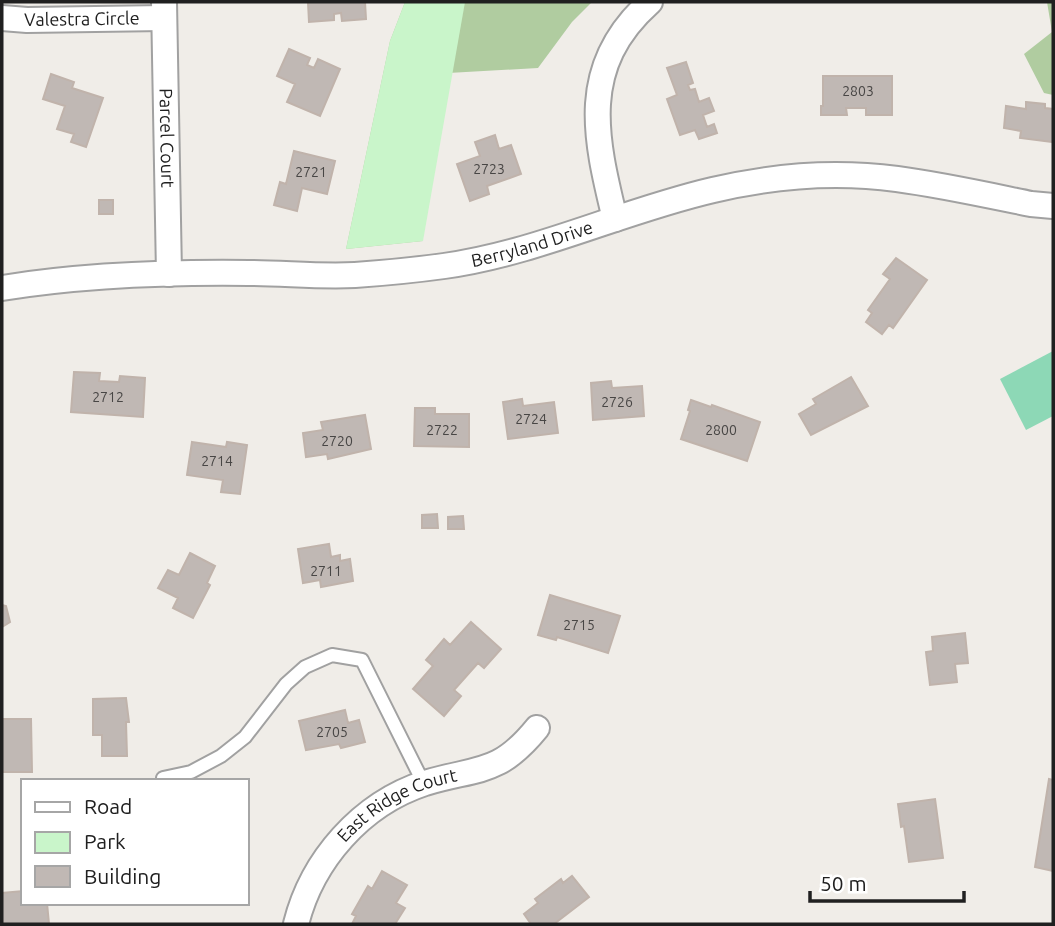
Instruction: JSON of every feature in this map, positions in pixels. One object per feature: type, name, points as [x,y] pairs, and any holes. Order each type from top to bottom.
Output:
[{"type":"street","points":[[615,219],[600,156],[598,94],[606,65],[619,36],[637,13],[650,2]]},
{"type":"street","name":"Valestra Circle","points":[[2,18],[27,20],[164,10]]},
{"type":"street","name":"Parcel Court","points":[[164,10],[169,274]]},
{"type":"street","name":"Berryland Drive","points":[[2,288],[100,276],[353,275],[445,265],[504,253],[711,190],[763,181],[830,175],[895,178],[1053,206]]},
{"type":"street","name":"East Ridge Court","points":[[296,924],[314,876],[327,855],[351,827],[393,797],[424,783],[479,771],[502,762],[521,747],[537,728]]},
{"type":"lane","points":[[163,779],[191,772],[221,756],[245,737],[286,684],[305,667],[332,655],[362,660],[424,783]]},
{"type":"green space","points":[[405,2],[592,2],[572,22],[538,68],[413,75],[394,171],[423,241],[346,249],[390,41]]},
{"type":"green space","points":[[405,2],[465,2],[423,241],[346,249],[390,41]]},
{"type":"green space","points":[[1047,2],[1053,2],[1053,95],[1044,93],[1024,54],[1052,32]]},
{"type":"green space","points":[[1053,351],[1053,416],[1026,430],[1000,379]]},
{"type":"building","points":[[308,2],[365,2],[366,19],[342,21],[341,13],[334,14],[334,20],[309,22]]},
{"type":"building","points":[[289,49],[310,58],[307,65],[314,68],[318,59],[340,69],[320,116],[287,102],[295,84],[277,76]]},
{"type":"building","points":[[686,62],[693,83],[688,85],[690,90],[695,89],[699,102],[709,98],[714,111],[703,115],[707,127],[714,124],[717,133],[699,139],[695,130],[680,135],[667,99],[677,95],[667,68]]},
{"type":"building","points":[[51,74],[74,82],[72,88],[103,98],[86,147],[71,142],[74,134],[57,129],[65,106],[43,99]]},
{"type":"building","points":[[823,76],[892,76],[892,115],[866,115],[866,108],[846,108],[847,115],[821,115]]},
{"type":"building","points":[[1026,102],[1045,104],[1045,108],[1053,109],[1053,142],[1020,138],[1021,131],[1004,128],[1006,106],[1026,109]]},
{"type":"building","points":[[495,135],[499,149],[511,145],[521,174],[487,186],[489,194],[470,201],[457,164],[480,156],[475,142]]},
{"type":"building","points":[[294,151],[335,161],[327,194],[302,188],[297,211],[274,205],[280,182],[286,184]]},
{"type":"building","points":[[99,200],[113,200],[113,214],[99,214]]},
{"type":"building","points":[[896,258],[927,280],[893,328],[889,325],[882,334],[866,322],[872,313],[868,310],[890,279],[883,274]]},
{"type":"building","points":[[74,372],[100,373],[99,381],[119,382],[120,376],[145,378],[143,417],[71,412]]},
{"type":"building","points":[[851,377],[868,406],[811,435],[799,414],[816,404],[813,399]]},
{"type":"building","points":[[611,381],[612,388],[642,386],[644,416],[593,420],[591,383]]},
{"type":"building","points":[[522,399],[523,406],[554,402],[558,433],[508,439],[503,402]]},
{"type":"building","points":[[691,400],[760,422],[747,461],[681,439]]},
{"type":"building","points":[[415,408],[435,408],[435,414],[469,414],[469,447],[414,446]]},
{"type":"building","points":[[365,415],[371,449],[328,459],[327,454],[306,457],[303,433],[323,430],[321,422]]},
{"type":"building","points":[[192,442],[226,447],[227,442],[247,445],[240,494],[221,492],[223,480],[187,475]]},
{"type":"building","points":[[437,514],[438,528],[422,528],[422,515]]},
{"type":"building","points":[[463,516],[464,529],[448,529],[448,517]]},
{"type":"building","points":[[329,544],[331,557],[340,555],[340,561],[350,559],[353,581],[321,587],[320,580],[303,583],[298,549]]},
{"type":"building","points":[[190,553],[215,566],[207,583],[210,585],[193,618],[173,608],[178,598],[158,588],[168,570],[179,575]]},
{"type":"building","points":[[550,595],[620,616],[608,653],[557,637],[556,640],[538,635]]},
{"type":"building","points":[[2,605],[6,606],[10,622],[2,627]]},
{"type":"building","points":[[471,622],[501,649],[484,668],[478,663],[454,690],[461,696],[444,716],[413,689],[433,666],[426,660],[444,639],[450,645]]},
{"type":"building","points":[[965,633],[968,663],[955,664],[957,682],[930,685],[926,652],[933,651],[932,637]]},
{"type":"building","points":[[126,698],[129,722],[126,722],[127,756],[102,756],[102,735],[93,735],[93,699]]},
{"type":"building","points":[[345,710],[348,723],[359,720],[365,742],[341,748],[339,744],[306,750],[299,721]]},
{"type":"building","points":[[2,719],[31,719],[32,772],[2,772]]},
{"type":"building","points":[[1049,779],[1053,780],[1053,871],[1035,867]]},
{"type":"building","points":[[935,799],[943,858],[909,862],[898,804]]},
{"type":"building","points":[[382,871],[407,885],[396,903],[405,908],[395,924],[352,924],[356,916],[352,914],[368,886],[372,889]]},
{"type":"building","points":[[572,876],[589,897],[554,924],[531,924],[524,914],[538,903],[535,899],[561,879],[563,883]]},
{"type":"building","points":[[21,891],[21,905],[47,905],[49,924],[2,924],[2,893]]}]
